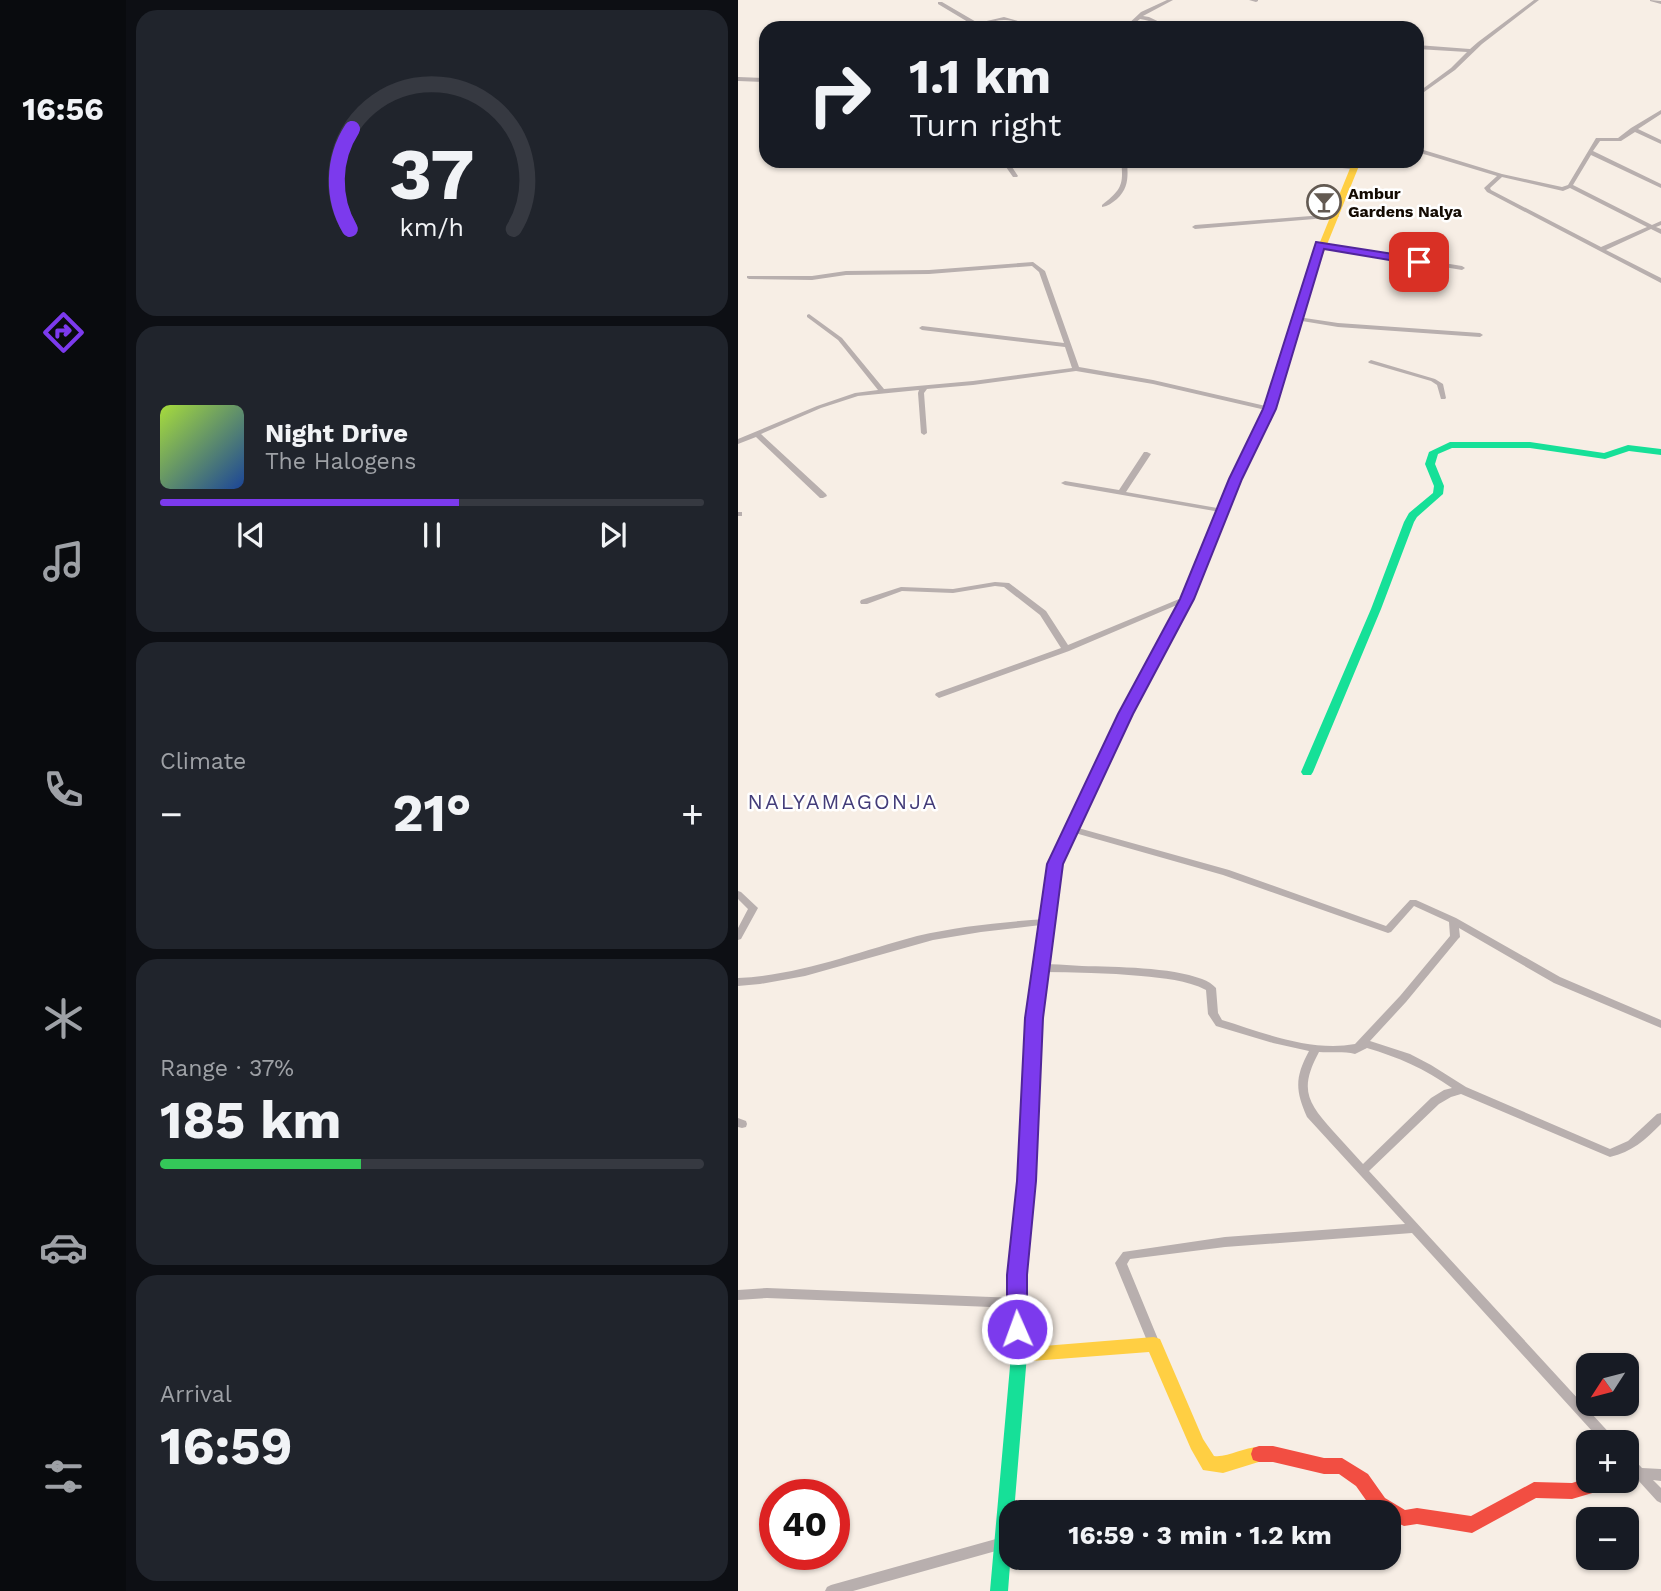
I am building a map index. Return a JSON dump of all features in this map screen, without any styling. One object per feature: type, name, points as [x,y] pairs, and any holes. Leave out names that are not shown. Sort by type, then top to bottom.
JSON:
[{"type":"street","points":[[1134,21],[1171,0]]},
{"type":"street","points":[[1424,90],[1537,0]]},
{"type":"street","points":[[1652,0],[1660,2]]},
{"type":"street","points":[[940,3],[970,21]]},
{"type":"street","points":[[1138,17],[1154,21]]},
{"type":"street","points":[[992,21],[1004,18],[1015,21]]},
{"type":"street","points":[[1424,48],[1471,51]]},
{"type":"street","points":[[738,79],[759,80]]},
{"type":"street","points":[[1570,186],[1598,139],[1615,141],[1660,111]]},
{"type":"street","points":[[1633,129],[1660,142]]},
{"type":"street","points":[[1424,152],[1554,188],[1570,186],[1660,232]]},
{"type":"street","points":[[1590,152],[1660,186]]},
{"type":"street","points":[[1010,168],[1015,176]]},
{"type":"street","points":[[1104,206],[1124,189],[1127,181],[1125,168]]},
{"type":"street","points":[[1007,1500],[1019,1355],[1016,1303],[1030,1136],[1034,1018],[1055,864],[1125,714],[1187,599],[1269,409],[1320,245],[1336,216],[1354,168]]},
{"type":"street","points":[[1500,175],[1487,188],[1489,191],[1660,281]]},
{"type":"street","points":[[1195,227],[1336,216]]},
{"type":"street","points":[[1602,249],[1660,223]]},
{"type":"street","points":[[1320,245],[1462,268]]},
{"type":"street","points":[[749,277],[812,278],[846,273],[929,272],[1033,264],[1042,271],[1076,369]]},
{"type":"street","points":[[809,316],[840,339],[883,392]]},
{"type":"street","points":[[1298,319],[1338,325],[1480,335]]},
{"type":"street","points":[[922,328],[1068,345]]},
{"type":"street","points":[[1372,362],[1433,380],[1440,384],[1443,398]]},
{"type":"street","points":[[738,442],[857,394],[1076,369],[1164,384],[1269,409]]},
{"type":"street","points":[[924,388],[921,393],[924,433]]},
{"type":"street","points":[[757,434],[823,496]]},
{"type":"street","points":[[1307,772],[1376,609],[1409,522],[1413,515],[1438,494],[1439,486],[1430,464],[1434,452],[1441,447],[1459,443],[1530,445],[1605,456],[1628,449],[1660,452]]},
{"type":"street","points":[[1122,492],[1148,454]]},
{"type":"street","points":[[1065,483],[1223,511]]},
{"type":"street","points":[[864,603],[901,589],[953,591],[995,584],[1006,585],[1044,612],[1066,649]]},
{"type":"street","points":[[939,695],[1066,649],[1187,599]]},
{"type":"street","points":[[1071,829],[1226,872],[1388,930],[1413,902],[1453,920],[1556,980],[1660,1024]]},
{"type":"street","points":[[738,894],[753,908],[738,937]]},
{"type":"street","points":[[1355,1050],[1403,999],[1455,937],[1453,920]]},
{"type":"street","points":[[738,982],[766,981],[921,939],[984,928],[1046,922]]},
{"type":"street","points":[[1041,968],[1125,971],[1198,980],[1211,988],[1213,1014],[1219,1023],[1316,1048],[1355,1050],[1367,1044],[1409,1056],[1427,1065],[1462,1090],[1610,1153],[1622,1152],[1636,1142],[1660,1117]]},
{"type":"street","points":[[1316,1048],[1302,1077],[1302,1095],[1311,1114],[1599,1430]]},
{"type":"street","points":[[1363,1170],[1435,1101],[1448,1093],[1462,1090]]},
{"type":"street","points":[[1414,1228],[1225,1242],[1127,1255],[1121,1263],[1197,1444],[1209,1464],[1223,1465],[1259,1454],[1273,1454],[1324,1466],[1342,1466],[1362,1480],[1379,1504],[1404,1518],[1418,1516],[1472,1525],[1534,1490],[1576,1490]]},
{"type":"street","points":[[738,1295],[767,1293],[1016,1303]]},
{"type":"street","points":[[1019,1355],[1154,1344]]},
{"type":"street","points":[[1639,1474],[1660,1475]]},
{"type":"street","points":[[1639,1479],[1660,1497]]},
{"type":"street","points":[[831,1591],[999,1544]]},
{"type":"street","points":[[999,1591],[1001,1570]]},
{"type":"traffic: fast","points":[[1052,885],[1055,864],[1125,714],[1187,599],[1235,479],[1270,409],[1311,274]]},
{"type":"traffic: fast","points":[[1307,772],[1376,609],[1409,522],[1413,515],[1438,494],[1439,486],[1430,464],[1434,452],[1450,445],[1530,445],[1605,456],[1628,448],[1661,452]]},
{"type":"traffic: fast","points":[[999,1591],[1019,1355],[1016,1303],[1028,1159]]},
{"type":"traffic: slow","points":[[1311,274],[1354,168]]},
{"type":"traffic: slow","points":[[1028,1159],[1034,1018],[1052,885]]},
{"type":"traffic: slow","points":[[1019,1355],[1154,1344],[1197,1444],[1209,1464],[1223,1465],[1259,1454]]},
{"type":"traffic: jam","points":[[1259,1454],[1273,1454],[1324,1466],[1342,1466],[1362,1480],[1379,1504],[1404,1518],[1417,1516],[1472,1525],[1534,1490],[1576,1490]]},
{"type":"place","name":"Ambur Gardens Nalya","points":[[1324,202]]},
{"type":"district","name":"NALYAMAGONJA","points":[[843,801]]},
{"type":"route","points":[[1017,1329],[1017,1275],[1030,1136],[1034,1018],[1055,864],[1125,714],[1187,599],[1236,479],[1269,409],[1320,245],[1419,262]]}]
